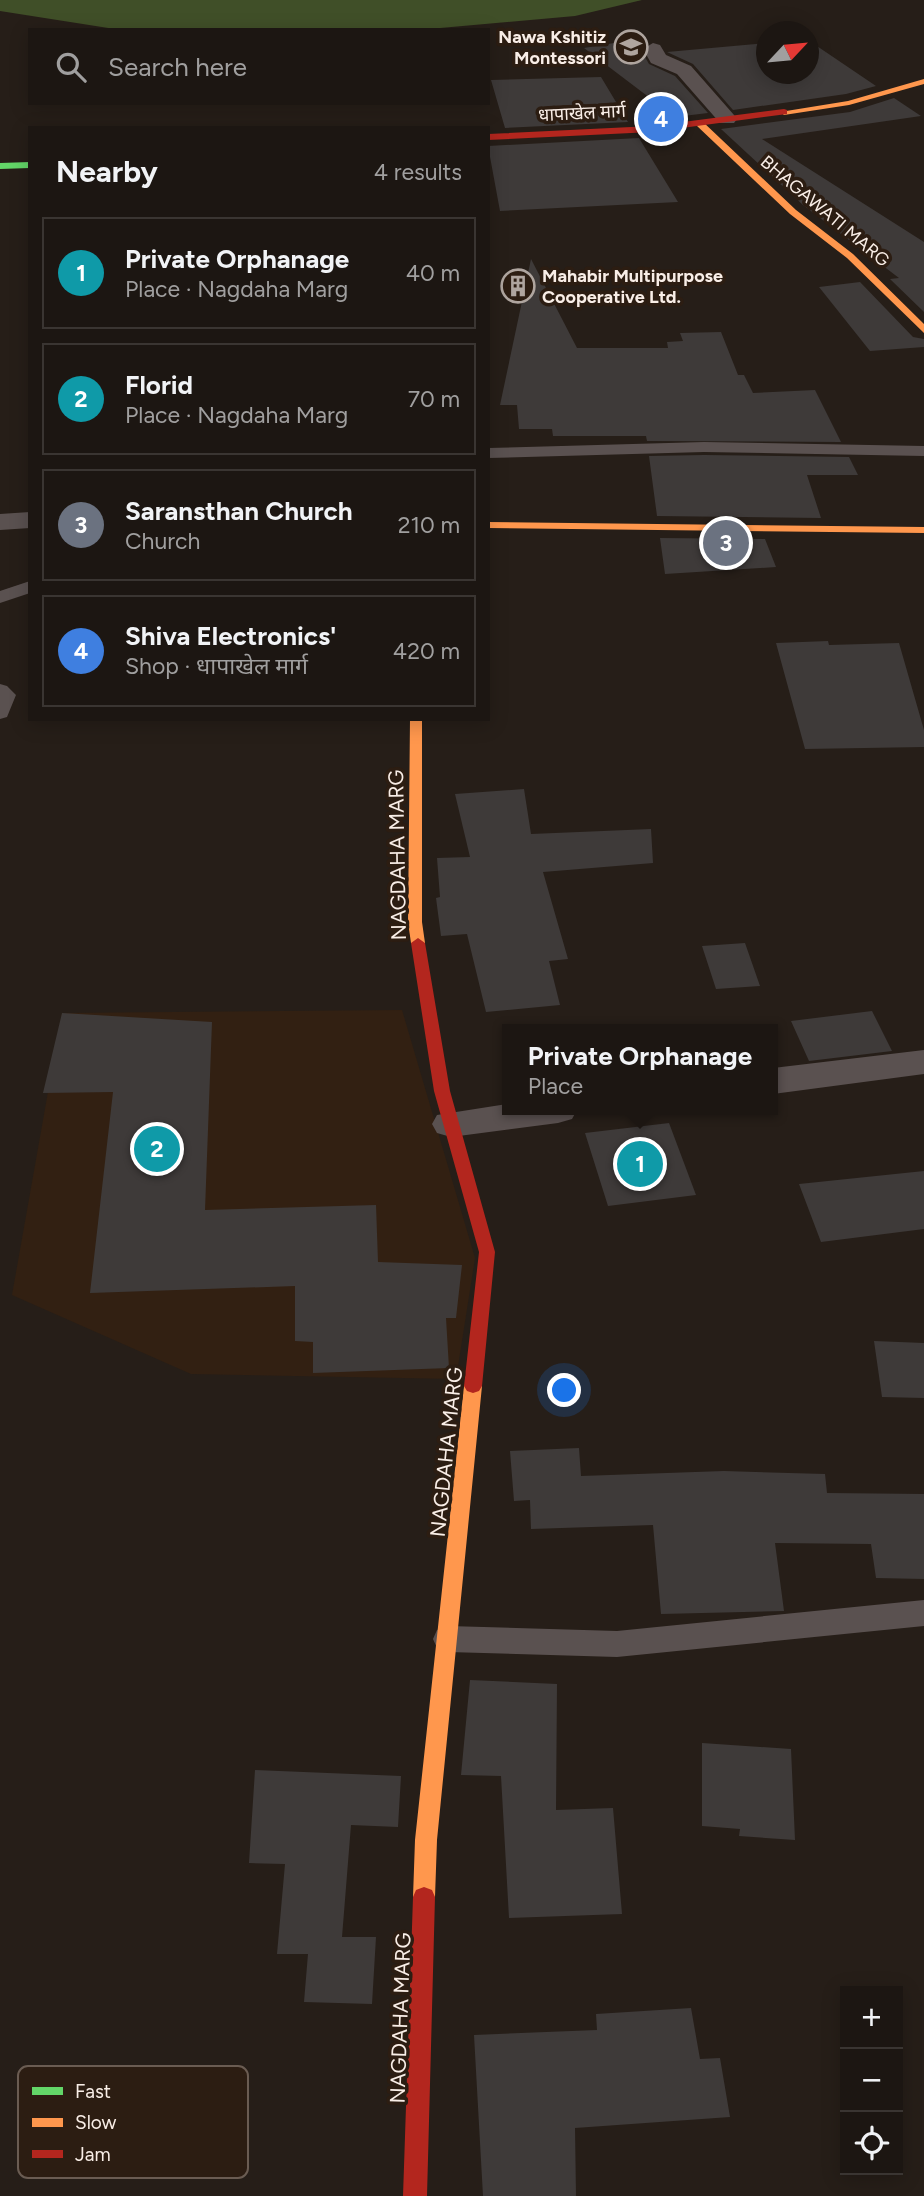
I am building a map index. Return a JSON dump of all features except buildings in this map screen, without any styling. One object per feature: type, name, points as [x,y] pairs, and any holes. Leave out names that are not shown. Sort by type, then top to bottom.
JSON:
[{"type":"street","points":[[653,49],[658,59],[684,70],[727,119]]},
{"type":"street","name":"धापाखेल मार्ग","points":[[490,137],[652,129],[699,123],[849,103],[924,81]]},
{"type":"street","name":"BHAGAWATI MARG","points":[[699,123],[793,212],[850,256],[924,330]]},
{"type":"street","points":[[0,166],[28,165]]},
{"type":"street","points":[[0,522],[28,520]]},
{"type":"street","points":[[490,525],[924,530]]},
{"type":"street","name":"NAGDAHA MARG","points":[[415,2196],[426,1840],[487,1252],[442,1091],[415,922],[416,721]]},
{"type":"street","points":[[778,1081],[924,1062]]},
{"type":"street","points":[[451,1124],[520,1115]]},
{"type":"lane","points":[[490,453],[704,447],[924,451]]},
{"type":"lane","points":[[0,597],[28,588]]},
{"type":"lane","points":[[0,690],[6,695],[0,713]]},
{"type":"lane","points":[[448,1639],[617,1644],[924,1613]]},
{"type":"shaded area","points":[[402,1010],[475,1258],[456,1379],[191,1374],[12,1295],[62,1013]]},
{"type":"green space","points":[[0,0],[642,0],[575,16],[440,28],[108,28],[0,11]]},
{"type":"traffic: fast","points":[[0,166],[28,165]]},
{"type":"traffic: slow","points":[[784,112],[849,103],[924,81]]},
{"type":"traffic: slow","points":[[699,123],[793,212],[850,256],[924,330]]},
{"type":"traffic: slow","points":[[490,525],[924,530]]},
{"type":"traffic: slow","points":[[416,721],[415,922],[418,943]]},
{"type":"traffic: slow","points":[[424,1897],[426,1840],[473,1386]]},
{"type":"traffic: jam","points":[[490,137],[652,129],[784,112]]},
{"type":"traffic: jam","points":[[418,943],[442,1091],[487,1252],[473,1386]]},
{"type":"traffic: jam","points":[[415,2196],[424,1897]]},
{"type":"place","name":"Nawa Kshitiz Montessori","points":[[631,47]]},
{"type":"place","name":"Shiva Electronics'","points":[[661,119]]},
{"type":"place","name":"Mahabir Multipurpose Cooperative Ltd.","points":[[518,286]]},
{"type":"place","name":"Saransthan Church","points":[[726,543]]},
{"type":"place","name":"Florid","points":[[157,1149]]},
{"type":"place","name":"Private Orphanage","points":[[640,1164]]}]
